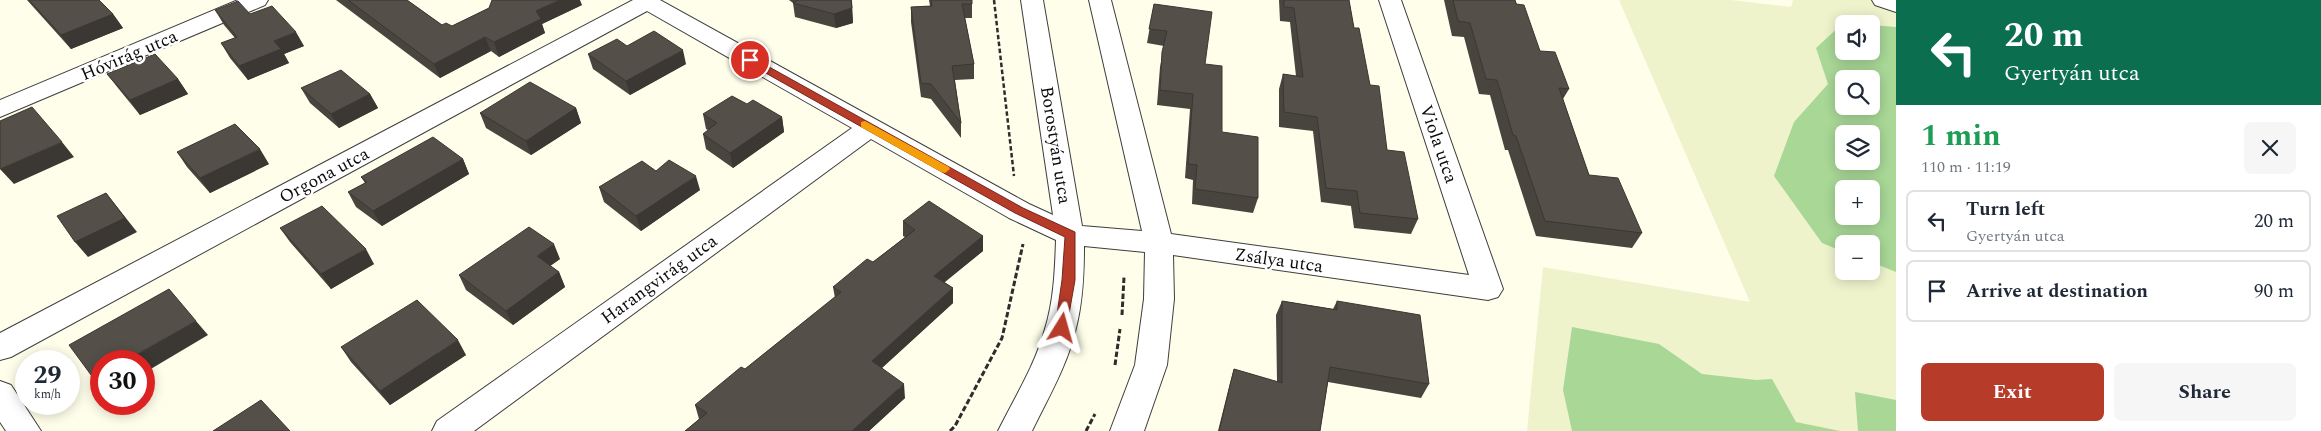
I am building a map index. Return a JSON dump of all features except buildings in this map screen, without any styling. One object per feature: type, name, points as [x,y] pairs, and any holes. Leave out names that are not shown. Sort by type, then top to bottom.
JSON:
[{"type":"street","name":"Hóvirág utca","points":[[0,109],[257,0]]},
{"type":"street","name":"Borostyán utca","points":[[1015,431],[1043,377],[1062,328],[1068,280],[1070,235],[1032,0]]},
{"type":"street","points":[[1100,0],[1159,243],[1159,299],[1150,365],[1127,431]]},
{"type":"street","name":"Viola utca","points":[[1390,0],[1488,289]]},
{"type":"street","points":[[1883,0],[1896,5]]},
{"type":"street","points":[[646,1],[1019,210],[1070,235]]},
{"type":"street","name":"Orgona utca","points":[[0,348],[646,1]]},
{"type":"street","name":"Harangvirág utca","points":[[449,431],[870,127]]},
{"type":"street","name":"Zsálya utca","points":[[1070,235],[1159,243],[1488,289]]},
{"type":"street","points":[[0,394],[24,431]]},
{"type":"green space","points":[[1619,0],[1731,0],[1791,7],[1793,0],[1896,0],[1896,431],[1527,431],[1543,267],[1750,302]]},
{"type":"green space","points":[[1880,26],[1896,27],[1896,272],[1880,266],[1880,235],[1835,235],[1835,248],[1822,243],[1774,176],[1794,122],[1828,84],[1816,48],[1835,30],[1835,60],[1880,60]]},
{"type":"green space","points":[[1572,327],[1659,344],[1702,374],[1756,380],[1772,379],[1796,422],[1840,431],[1572,431],[1563,390]]},
{"type":"green space","points":[[1855,392],[1896,400],[1896,431],[1858,431]]},
{"type":"slow traffic","points":[[865,125],[945,169]]},
{"type":"route","points":[[750,60],[1019,210],[1070,235],[1068,280],[1062,328]]}]
